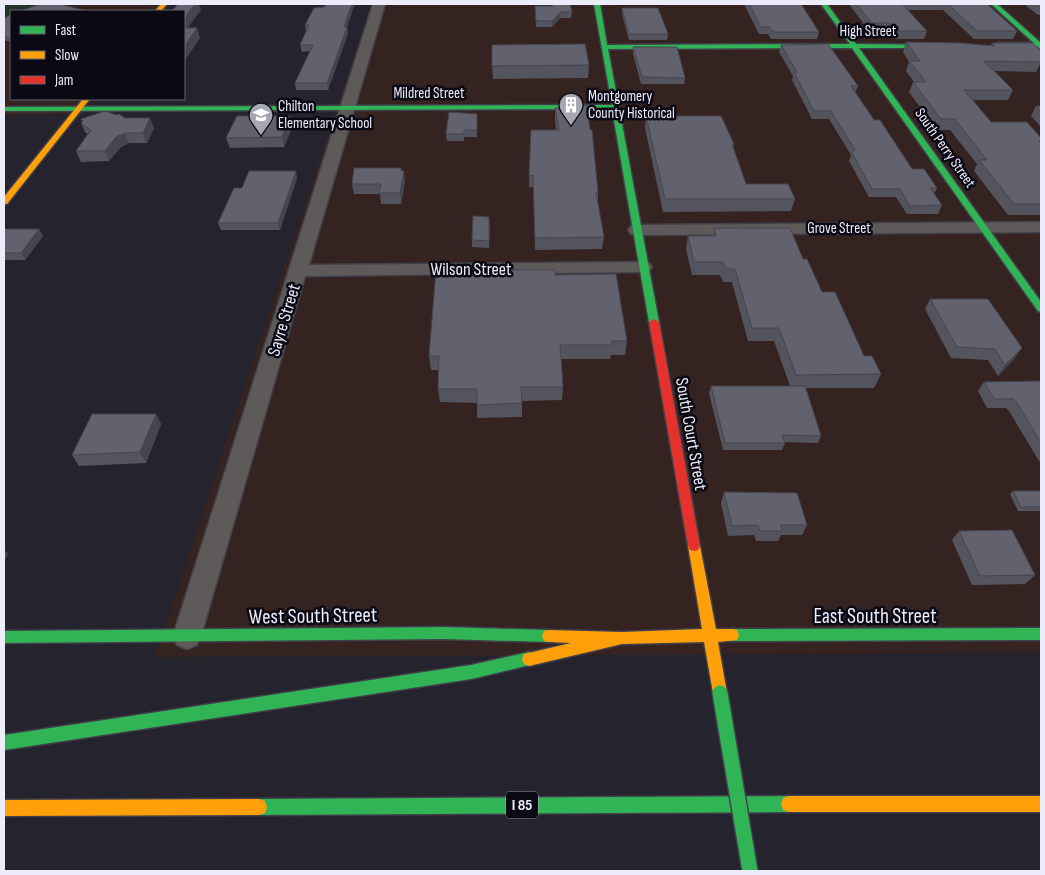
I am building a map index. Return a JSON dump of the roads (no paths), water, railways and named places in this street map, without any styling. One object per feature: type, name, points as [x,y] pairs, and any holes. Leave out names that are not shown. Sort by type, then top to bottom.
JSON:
[{"type":"main road","name":"South Court Street","points":[[597,4],[750,871]]},
{"type":"main road","name":"South Perry Street","points":[[824,4],[1041,309]]},
{"type":"main road","points":[[994,4],[1041,45]]},
{"type":"main road","points":[[984,46],[1041,45]]},
{"type":"main road","name":"High Street","points":[[604,47],[956,46]]},
{"type":"main road","points":[[4,202],[86,100]]},
{"type":"main road","name":"Mildred Street","points":[[4,109],[615,107]]},
{"type":"main road","name":"West South Street","points":[[4,637],[444,633],[622,638]]},
{"type":"main road","name":"East South Street","points":[[622,638],[709,635],[1041,634]]},
{"type":"main road","points":[[4,743],[471,672],[622,638]]},
{"type":"main road","name":"I 85","points":[[4,808],[1041,804]]},
{"type":"street","name":"Sayre Street","points":[[187,636],[380,4]]},
{"type":"street","name":"Grove Street","points":[[637,230],[1041,227]]},
{"type":"street","name":"Wilson Street","points":[[299,271],[643,267]]},
{"type":"place","name":"Montgomery County Historical","points":[[571,126]]},
{"type":"place","name":"Chilton Elementary School","points":[[261,136]]}]
